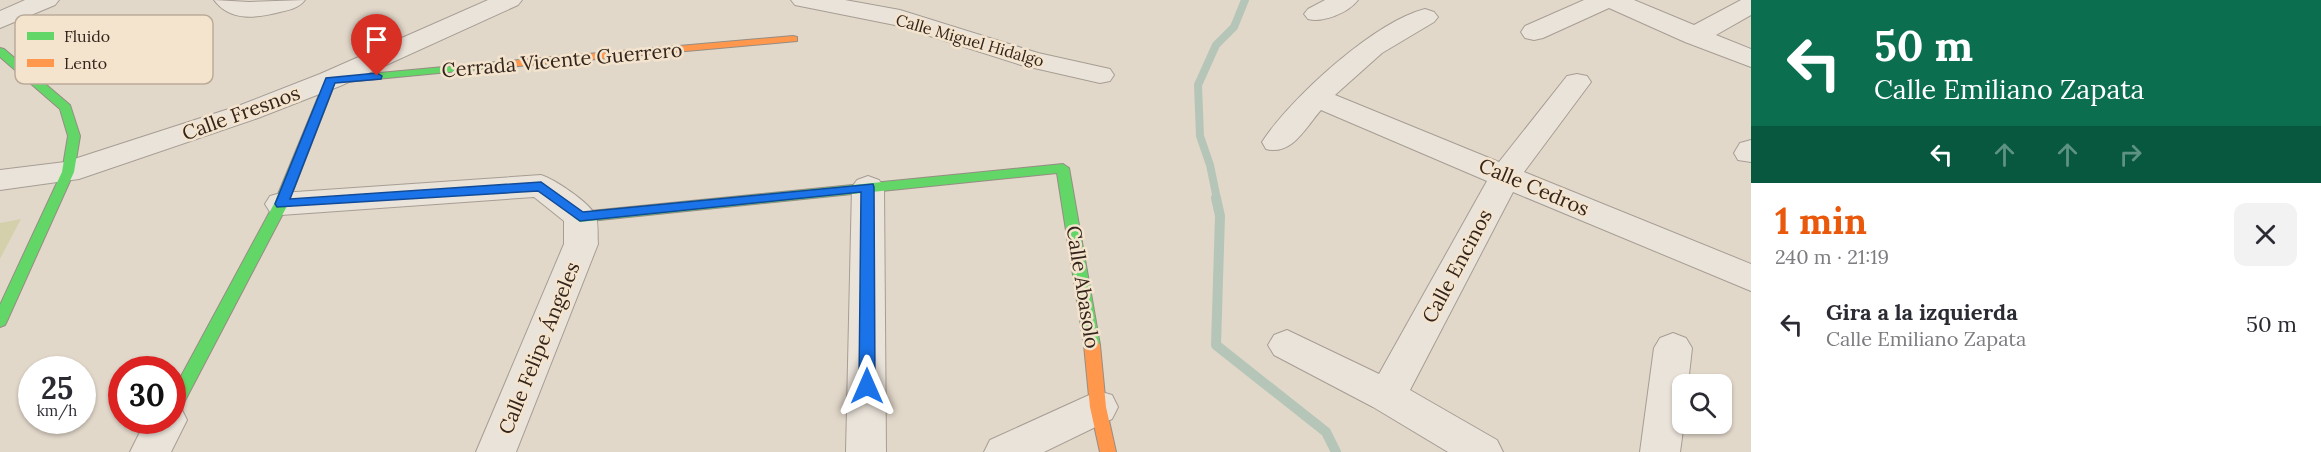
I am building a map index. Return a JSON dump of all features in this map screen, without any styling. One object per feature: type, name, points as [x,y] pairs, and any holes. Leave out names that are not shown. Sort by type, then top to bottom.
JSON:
[{"type":"street","points":[[0,20],[46,0]]},
{"type":"street","points":[[227,0],[233,7],[250,11],[292,0]]},
{"type":"street","name":"Calle Fresnos","points":[[0,180],[68,172],[248,112],[330,80],[509,0]]},
{"type":"street","name":"Calle Miguel Hidalgo","points":[[804,0],[900,18],[1025,70],[1100,75]]},
{"type":"street","points":[[1317,14],[1345,0]]},
{"type":"street","points":[[1534,32],[1613,0],[1751,59]]},
{"type":"street","points":[[1694,36],[1751,5]]},
{"type":"street","points":[[1277,142],[1316,98],[1364,54],[1388,37],[1425,17]]},
{"type":"street","name":"Cerrada Vicente Guerrero","points":[[330,80],[793,39]]},
{"type":"street","points":[[0,51],[15,64]]},
{"type":"street","points":[[186,383],[281,204],[330,80]]},
{"type":"street","name":"Calle Encinos","points":[[1387,396],[1506,175],[1577,82]]},
{"type":"street","points":[[0,321],[68,172],[74,136],[66,108],[38,84]]},
{"type":"street","name":"Calle Cedros","points":[[1316,98],[1506,175],[1705,261],[1751,278]]},
{"type":"street","name":"Calle Abasolo","points":[[868,187],[1063,168],[1096,368],[1098,407],[1108,452]]},
{"type":"street","points":[[281,204],[541,186],[581,230],[868,187],[866,452]]},
{"type":"street","name":"Calle Felipe Ángeles","points":[[496,452],[581,230]]},
{"type":"street","points":[[1287,345],[1387,396],[1483,452]]},
{"type":"street","points":[[1659,452],[1673,348]]},
{"type":"street","points":[[1004,452],[1098,407]]},
{"type":"street","points":[[150,452],[160,434]]},
{"type":"shaded area","points":[[21,219],[0,259],[0,223]]},
{"type":"waterway","points":[[1217,199],[1210,165],[1200,136],[1198,85],[1216,45],[1234,27],[1245,0]]},
{"type":"waterway","points":[[1216,198],[1220,216],[1216,345],[1326,432],[1336,452]]},
{"type":"traffic: fast","points":[[0,51],[15,64]]},
{"type":"traffic: fast","points":[[186,383],[281,204],[330,80],[497,65]]},
{"type":"traffic: fast","points":[[0,321],[68,172],[74,136],[66,108],[38,84]]},
{"type":"traffic: fast","points":[[580,217],[1063,168],[1092,345]]},
{"type":"traffic: slow","points":[[497,65],[793,39]]},
{"type":"traffic: slow","points":[[1092,345],[1098,407],[1108,452]]},
{"type":"route","points":[[377,76],[330,80],[281,204],[541,186],[580,217],[868,187],[867,386]]}]
